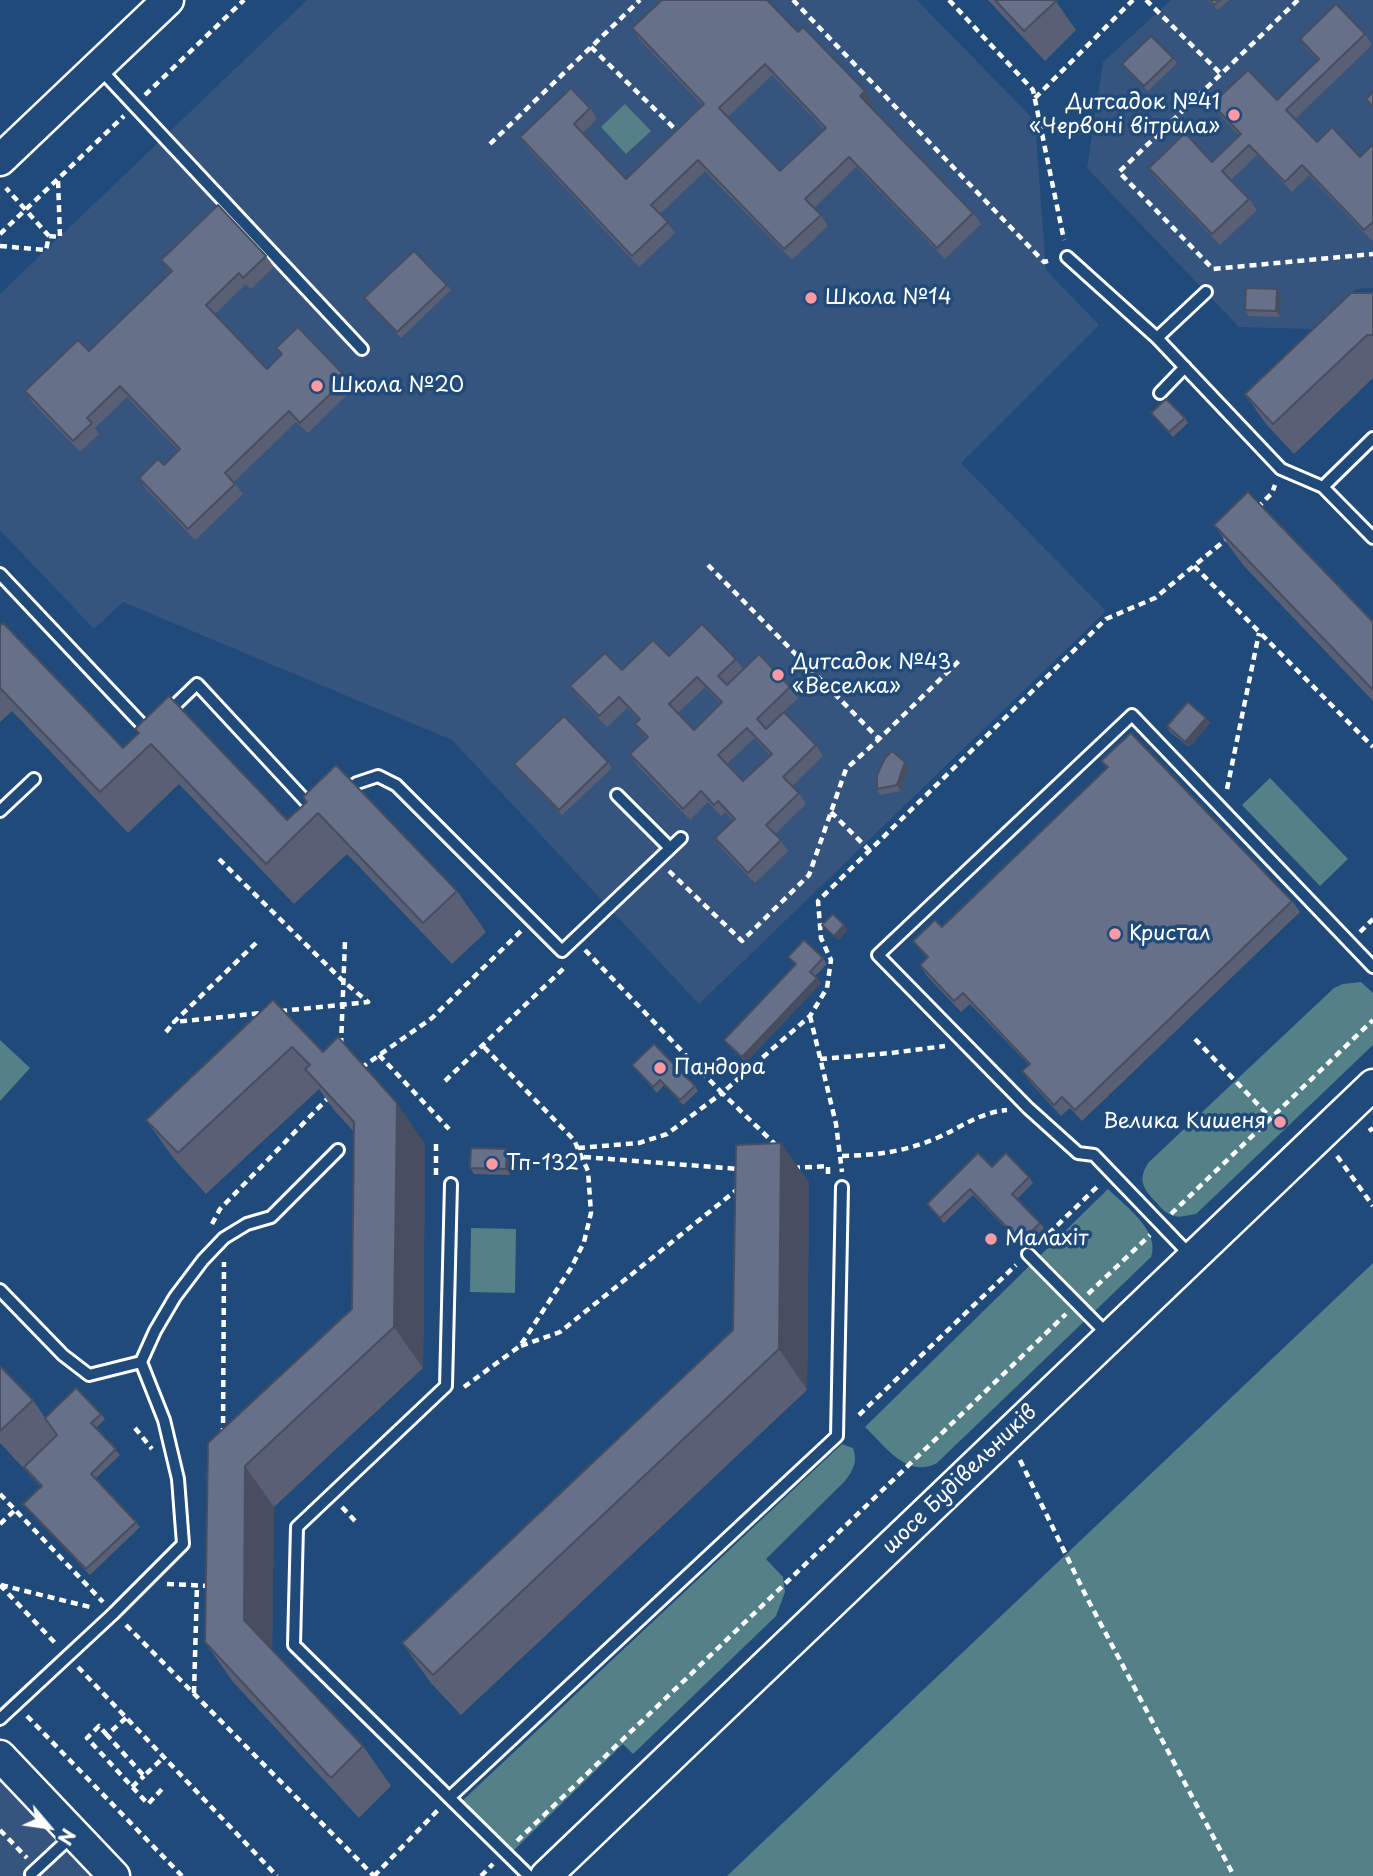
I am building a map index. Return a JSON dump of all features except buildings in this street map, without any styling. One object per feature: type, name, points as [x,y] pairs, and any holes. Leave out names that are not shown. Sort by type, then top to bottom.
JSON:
[{"type":"main road","points":[[3,174],[98,67],[168,0]]},
{"type":"main road","name":"шосе Будівельників","points":[[546,1876],[1373,1084]]},
{"type":"main road","points":[[0,1756],[114,1876]]},
{"type":"lane","points":[[98,67],[362,349]]},
{"type":"lane","points":[[1067,257],[1157,338],[1281,468],[1323,487],[1373,538]]},
{"type":"lane","points":[[1157,338],[1206,292]]},
{"type":"lane","points":[[1160,393],[1185,367]]},
{"type":"lane","points":[[1323,487],[1373,439]]},
{"type":"lane","points":[[0,574],[148,731],[197,684],[317,813],[327,806]]},
{"type":"lane","points":[[1192,1258],[1112,1172],[1094,1155],[1078,1153],[1028,1108],[878,955],[1132,715],[1373,967]]},
{"type":"lane","points":[[337,798],[357,783],[378,776],[396,785],[562,951],[681,838]]},
{"type":"lane","points":[[0,811],[34,779]]},
{"type":"lane","points":[[617,796],[669,847]]},
{"type":"lane","points":[[0,1719],[68,1657],[183,1544],[178,1479],[164,1420],[141,1362],[175,1297],[203,1260],[224,1238],[247,1224],[271,1217],[338,1150]]},
{"type":"lane","points":[[451,1184],[446,1386],[298,1527],[294,1645],[529,1876]]},
{"type":"lane","points":[[450,1797],[837,1436],[842,1186]]},
{"type":"lane","points":[[1028,1254],[1110,1337]]},
{"type":"lane","points":[[0,1290],[63,1355],[89,1375],[141,1362]]},
{"type":"lane","points":[[34,1871],[74,1834]]},
{"type":"path","points":[[489,145],[640,0]]},
{"type":"path","points":[[793,0],[1045,262],[1067,257],[1033,90],[949,0]]},
{"type":"path","points":[[1035,98],[1133,0]]},
{"type":"path","points":[[1146,0],[1221,74]]},
{"type":"path","points":[[1298,0],[1119,172],[1213,269],[1373,254]]},
{"type":"path","points":[[591,47],[674,128]]},
{"type":"path","points":[[3,174],[49,236],[60,237],[58,179]]},
{"type":"path","points":[[0,246],[46,250],[49,236]]},
{"type":"path","points":[[1256,510],[1272,493],[1281,468]]},
{"type":"path","points":[[578,1148],[639,1143],[667,1133],[722,1093],[810,1016],[827,988],[831,960],[821,938],[818,901],[1106,619],[1155,598],[1239,527]]},
{"type":"path","points":[[708,565],[879,739]]},
{"type":"path","points":[[1194,566],[1373,747]]},
{"type":"path","points":[[1223,810],[1260,632]]},
{"type":"path","points":[[656,859],[742,941],[809,874],[846,769],[961,659]]},
{"type":"path","points":[[807,695],[821,680]]},
{"type":"path","points":[[831,812],[870,851]]},
{"type":"path","points":[[219,859],[343,981],[368,1002],[278,1012]]},
{"type":"path","points":[[357,1070],[432,1018],[532,920]]},
{"type":"path","points":[[341,1052],[345,942]]},
{"type":"path","points":[[166,1032],[256,943]]},
{"type":"path","points":[[575,957],[584,949],[779,1149]]},
{"type":"path","points":[[445,1081],[565,966]]},
{"type":"path","points":[[174,1022],[265,1013]]},
{"type":"path","points":[[810,1016],[831,1096],[842,1156],[842,1186]]},
{"type":"path","points":[[481,1876],[1373,1020]]},
{"type":"path","points":[[1195,1039],[1270,1118]]},
{"type":"path","points":[[820,1059],[891,1054],[963,1044]]},
{"type":"path","points":[[482,1046],[557,1121],[578,1148],[588,1171],[591,1192],[591,1213],[584,1242],[554,1297],[520,1346]]},
{"type":"path","points":[[379,1055],[449,1129]]},
{"type":"path","points":[[842,1156],[890,1153],[939,1137],[970,1120],[996,1112],[1028,1108]]},
{"type":"path","points":[[1321,1134],[1373,1206]]},
{"type":"path","points":[[436,1144],[436,1186]]},
{"type":"path","points":[[583,1157],[743,1170],[743,1177]]},
{"type":"path","points":[[789,1158],[799,1167]]},
{"type":"path","points":[[785,1168],[828,1166],[828,1180]]},
{"type":"path","points":[[859,1415],[1112,1172]]},
{"type":"path","points":[[464,1387],[520,1346],[561,1332],[742,1185],[742,1199]]},
{"type":"path","points":[[223,1447],[224,1238]]},
{"type":"path","points":[[135,1428],[157,1457]]},
{"type":"path","points":[[1007,1434],[1086,1597],[1234,1876]]},
{"type":"path","points":[[0,1494],[374,1876],[450,1797]]},
{"type":"path","points":[[0,1524],[15,1510]]},
{"type":"path","points":[[162,1584],[222,1587]]},
{"type":"path","points":[[0,1585],[97,1609]]},
{"type":"path","points":[[0,1585],[68,1657]]},
{"type":"path","points":[[194,1694],[197,1585]]},
{"type":"path","points":[[88,1618],[114,1594]]},
{"type":"path","points":[[49,1654],[68,1637]]},
{"type":"path","points":[[86,1657],[76,1666],[277,1876]]},
{"type":"path","points":[[15,1704],[182,1876]]},
{"type":"path","points":[[107,1735],[126,1718]]},
{"type":"path","points":[[144,1776],[99,1726],[87,1738],[148,1804],[162,1789]]},
{"type":"path","points":[[132,1787],[164,1757]]},
{"type":"path","points":[[0,1830],[34,1871]]},
{"type":"shaded area","points":[[307,0],[917,0],[1035,121],[1046,270],[1099,325],[961,463],[1106,611],[699,1004],[452,740],[123,602],[94,629],[0,530],[0,294]]},
{"type":"shaded area","name":"Дитсадок №41 «Червоні вітрила»","points":[[1171,0],[1373,0],[1373,288],[1356,289],[1312,329],[1239,327],[1087,168],[1103,62]]},
{"type":"shaded area","points":[[0,1782],[91,1876],[0,1876]]},
{"type":"green space","points":[[625,104],[651,131],[626,154],[601,127]]},
{"type":"green space","points":[[1270,778],[1348,859],[1320,886],[1242,805]]},
{"type":"green space","points":[[1361,982],[1373,993],[1373,1045],[1196,1214],[1176,1217],[1164,1210],[1143,1184],[1143,1174],[1149,1162],[1334,988]]},
{"type":"green space","points":[[0,1040],[30,1068],[0,1101]]},
{"type":"green space","points":[[1108,1189],[1146,1228],[1153,1247],[1151,1257],[937,1463],[916,1467],[897,1458],[865,1427]]},
{"type":"green space","points":[[471,1228],[516,1229],[515,1293],[470,1292]]},
{"type":"green space","points":[[1373,1263],[1373,1876],[727,1876]]},
{"type":"green space","points":[[842,1444],[853,1448],[855,1458],[848,1477],[766,1559],[783,1577],[785,1592],[776,1616],[633,1754],[623,1744],[512,1852],[462,1801]]},
{"type":"place","name":"Дитсадок №41 «Червоні вітрила»","points":[[1234,115]]},
{"type":"place","name":"Школа №14","points":[[811,298]]},
{"type":"place","name":"Школа №20","points":[[317,386]]},
{"type":"place","name":"Дитсадок №43 «Веселка»","points":[[778,675]]},
{"type":"place","name":"Кристал","points":[[1115,934]]},
{"type":"place","name":"Пандора","points":[[660,1068]]},
{"type":"place","name":"Велика Кишеня","points":[[1280,1122]]},
{"type":"place","name":"Тп-132","points":[[492,1164]]},
{"type":"place","name":"Малахіт","points":[[991,1239]]}]
